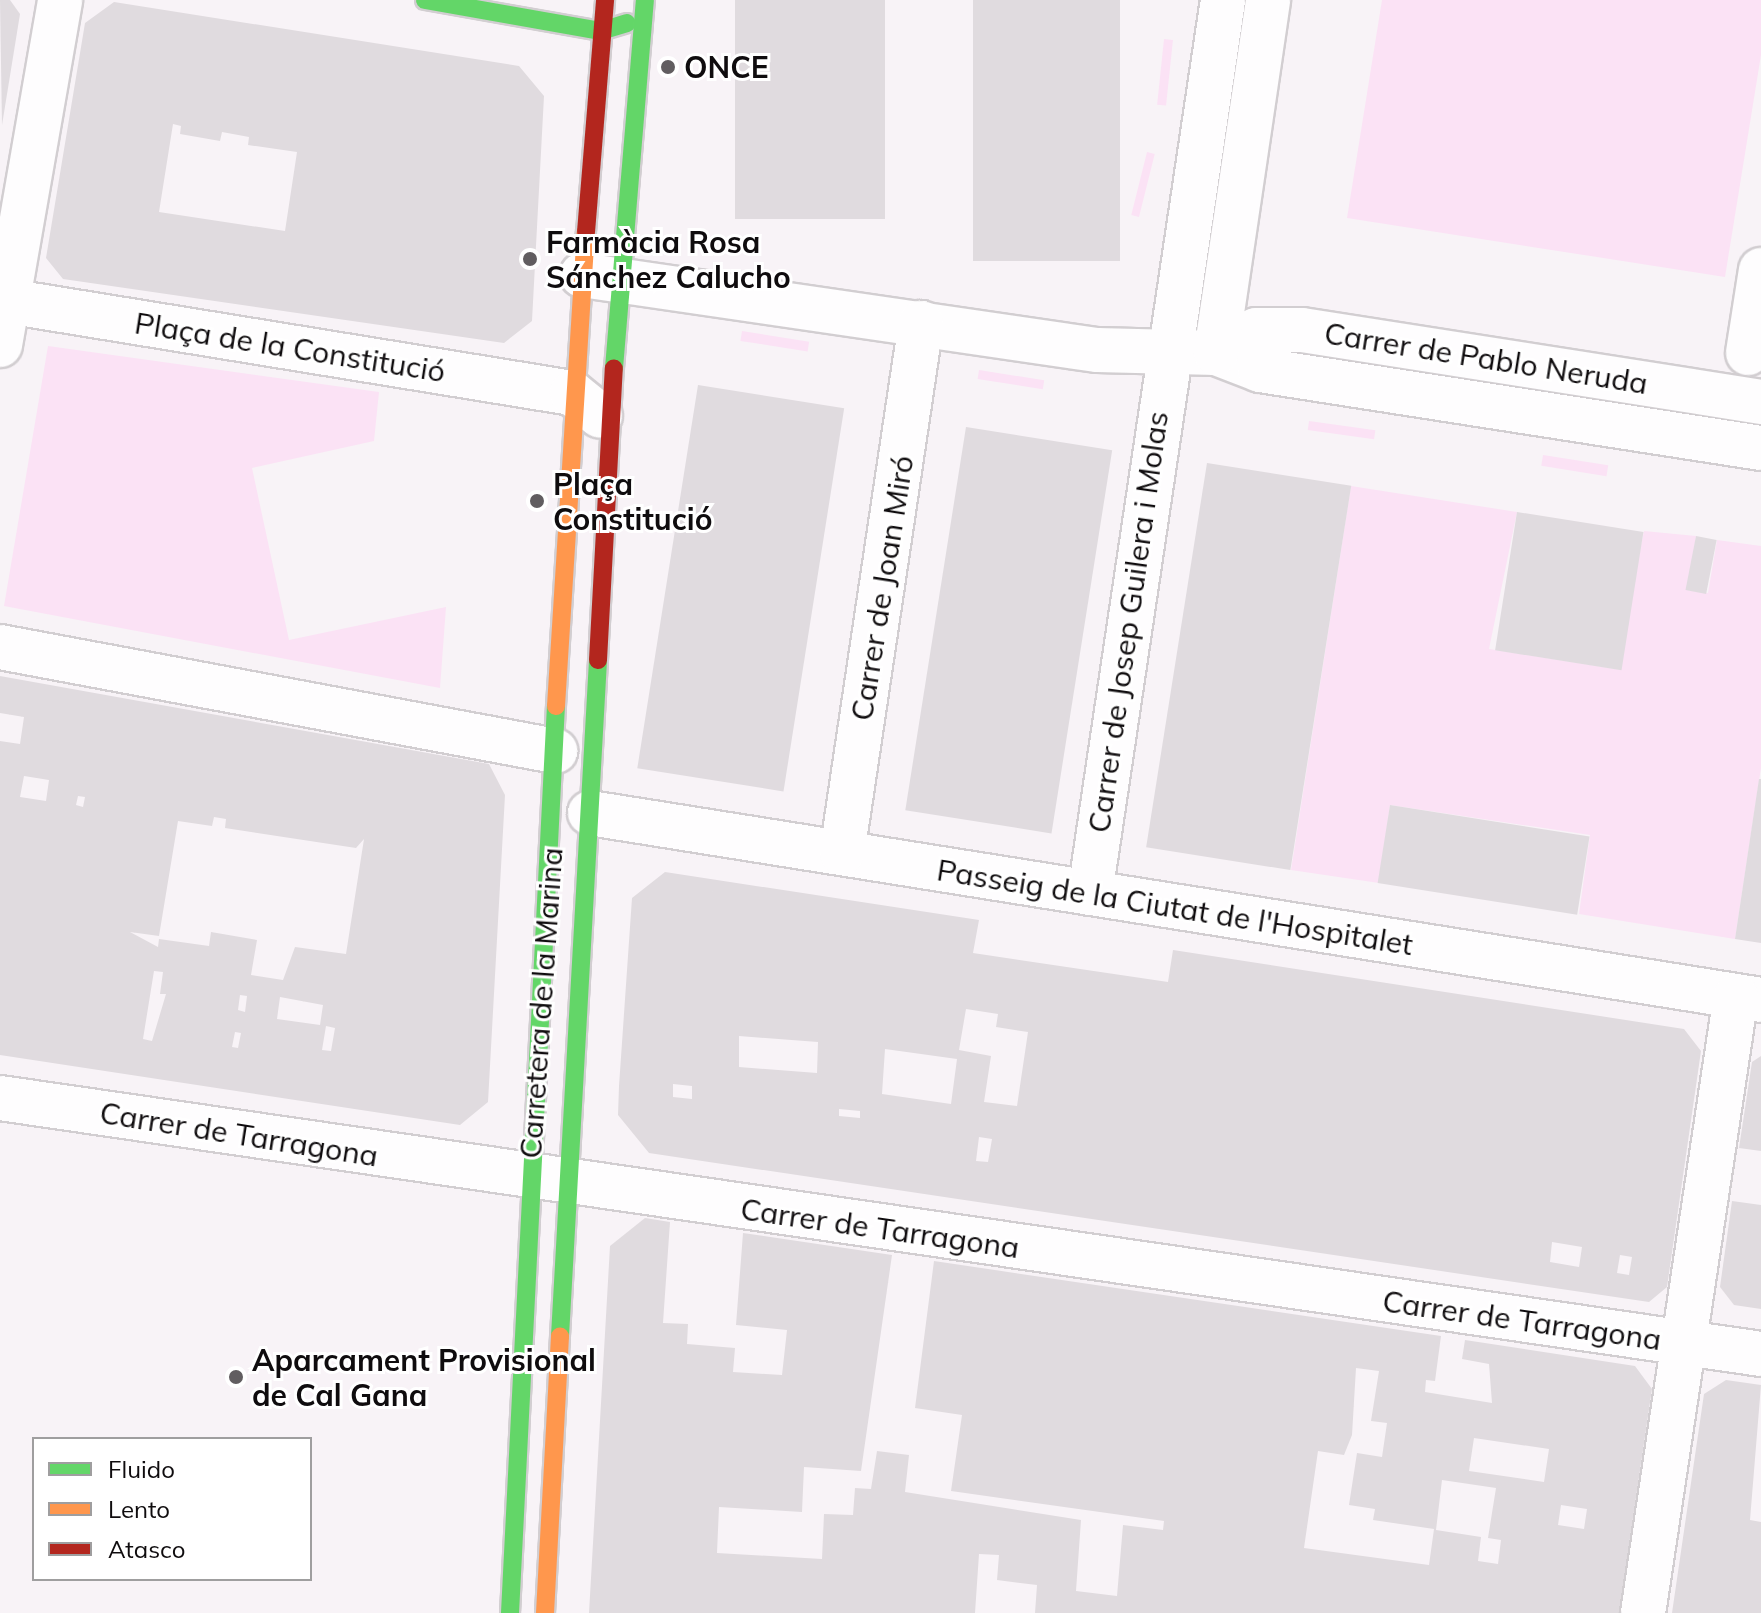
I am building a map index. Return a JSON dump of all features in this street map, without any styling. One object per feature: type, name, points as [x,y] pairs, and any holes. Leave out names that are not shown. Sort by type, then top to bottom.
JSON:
[{"type":"street","points":[[0,345],[7,301],[10,222],[60,0]]},
{"type":"street","points":[[425,0],[601,31],[619,41],[636,73]]},
{"type":"street","name":"Carretera de la Marina","points":[[510,1613],[590,813],[611,445],[600,277],[601,31],[605,0]]},
{"type":"street","name":"Carrer de Josep Guilera i Molas","points":[[1090,893],[1167,352],[1223,0]]},
{"type":"street","points":[[1216,353],[1268,0]]},
{"type":"street","name":"Carretera de la Marina","points":[[601,31],[644,5]]},
{"type":"street","name":"Carretera de la Marina","points":[[545,1613],[555,751],[572,393],[600,277],[636,73],[644,5]]},
{"type":"street","points":[[1748,353],[1761,270]]},
{"type":"street","name":"Carrer de Pablo Neruda","points":[[600,277],[1097,350],[1216,353],[1260,370],[1761,448]]},
{"type":"street","name":"Plaça de la Constitució","points":[[7,301],[572,393]]},
{"type":"street","name":"Carrer de Joan Miró","points":[[842,853],[921,323]]},
{"type":"street","name":"Carrer de Pablo Neruda","points":[[1216,353],[1256,330],[1302,330],[1761,402]]},
{"type":"street","name":"Carretera de la Marina","points":[[572,393],[600,413],[611,445]]},
{"type":"street","points":[[0,647],[555,751]]},
{"type":"street","name":"Passeig de la Ciutat de l'Hospitalet","points":[[590,813],[1748,998]]},
{"type":"street","points":[[1643,1613],[1682,1343],[1748,998]]},
{"type":"street","name":"Carrer de Tarragona","points":[[0,1098],[551,1181],[1761,1354]]},
{"type":"shaded area","points":[[1382,0],[1761,0],[1761,55],[1725,277],[1347,218]]},
{"type":"shaded area","points":[[1164,39],[1173,40],[1166,106],[1157,105]]},
{"type":"shaded area","points":[[1147,152],[1155,154],[1139,217],[1131,215]]},
{"type":"shaded area","points":[[742,331],[809,342],[808,352],[740,341]]},
{"type":"shaded area","points":[[48,346],[379,392],[374,441],[252,468],[289,640],[446,607],[440,688],[4,606]]},
{"type":"shaded area","points":[[979,370],[1044,380],[1043,389],[978,379]]},
{"type":"shaded area","points":[[1309,421],[1375,430],[1374,439],[1308,430]]},
{"type":"shaded area","points":[[1543,455],[1608,465],[1606,476],[1541,466]]},
{"type":"shaded area","points":[[1351,486],[1517,512],[1489,649],[1616,669],[1644,531],[1696,536],[1688,590],[1708,593],[1717,540],[1761,546],[1761,768],[1735,939],[1579,914],[1590,835],[1390,805],[1379,883],[1291,870]]},
{"type":"building","points":[[0,0],[10,0],[20,14],[2,125]]},
{"type":"building","points":[[735,0],[885,0],[885,219],[735,219]]},
{"type":"building","points":[[973,0],[1120,0],[1120,261],[973,261]]},
{"type":"building","points":[[114,2],[519,66],[544,96],[532,321],[504,343],[63,279],[46,258],[85,23]],"holes":[[[173,124],[181,126],[180,134],[220,141],[222,132],[249,137],[248,145],[297,152],[285,231],[159,212]]]},
{"type":"building","points":[[698,385],[844,408],[783,791],[637,768]]},
{"type":"building","points":[[966,427],[1112,450],[1051,833],[905,810]]},
{"type":"building","points":[[1207,463],[1351,486],[1290,870],[1146,847]]},
{"type":"building","points":[[1517,512],[1643,532],[1622,670],[1495,650]]},
{"type":"building","points":[[1696,536],[1717,540],[1706,594],[1686,590]]},
{"type":"building","points":[[0,676],[489,764],[505,795],[488,1102],[460,1125],[0,1055],[0,741],[20,744],[24,717],[0,713]],"holes":[[[24,776],[49,780],[46,801],[20,797]],[[78,796],[85,797],[83,807],[76,805]],[[214,817],[226,819],[225,828],[356,848],[364,839],[346,954],[295,947],[283,980],[251,975],[257,940],[211,932],[209,946],[159,939],[158,947],[130,932],[159,936],[178,821],[212,826]],[[154,971],[163,972],[160,994],[166,994],[152,1041],[143,1039]],[[240,995],[247,996],[245,1012],[238,1010]],[[280,997],[323,1005],[320,1025],[277,1019]],[[326,1026],[335,1028],[331,1051],[322,1050]],[[235,1032],[241,1033],[238,1048],[232,1047]]]},
{"type":"building","points":[[1761,779],[1761,943],[1735,939]]},
{"type":"building","points":[[1390,805],[1590,837],[1577,915],[1378,883]]},
{"type":"building","points":[[665,872],[979,920],[973,953],[1168,982],[1173,950],[1684,1029],[1701,1051],[1667,1287],[1649,1302],[649,1153],[618,1115],[632,898]],"holes":[[[966,1009],[998,1014],[996,1027],[1028,1032],[1017,1106],[984,1102],[991,1056],[959,1050]],[[739,1036],[818,1042],[817,1073],[739,1067]],[[885,1049],[957,1059],[951,1104],[882,1094]],[[673,1084],[692,1086],[692,1099],[673,1097]],[[839,1109],[860,1111],[860,1118],[839,1116]],[[979,1137],[992,1139],[988,1162],[976,1161]],[[1552,1242],[1582,1247],[1579,1267],[1550,1262]],[[1620,1255],[1632,1257],[1629,1275],[1617,1273]]]},
{"type":"building","points":[[1761,1056],[1761,1151],[1739,1148],[1752,1062]]},
{"type":"building","points":[[1732,1201],[1761,1205],[1761,1309],[1734,1305],[1720,1287]]},
{"type":"building","points":[[645,1218],[670,1222],[663,1323],[688,1324],[687,1344],[735,1348],[733,1372],[782,1375],[787,1330],[736,1325],[743,1233],[892,1255],[861,1471],[804,1467],[802,1512],[719,1507],[717,1553],[822,1559],[824,1514],[853,1515],[855,1488],[871,1489],[877,1451],[909,1455],[905,1492],[1081,1520],[1076,1591],[1117,1596],[1123,1525],[1163,1530],[1164,1521],[951,1491],[962,1415],[915,1408],[934,1261],[1441,1336],[1435,1381],[1426,1380],[1425,1392],[1492,1403],[1489,1364],[1462,1359],[1465,1340],[1635,1366],[1652,1389],[1619,1613],[1035,1613],[1037,1585],[997,1580],[999,1555],[979,1554],[975,1613],[589,1613],[610,1246]],"holes":[[[1356,1368],[1379,1371],[1371,1421],[1387,1423],[1382,1457],[1357,1453],[1349,1505],[1375,1509],[1373,1520],[1434,1529],[1429,1565],[1304,1548],[1318,1451],[1344,1455],[1352,1435]],[[1474,1438],[1549,1449],[1544,1482],[1469,1471]],[[1442,1480],[1496,1488],[1488,1538],[1501,1540],[1498,1564],[1478,1561],[1481,1537],[1436,1530]],[[1561,1505],[1587,1509],[1584,1529],[1558,1525]]]},
{"type":"building","points":[[1726,1380],[1761,1385],[1750,1520],[1761,1522],[1761,1613],[1672,1613],[1704,1394]]},
{"type":"traffic: fast","points":[[425,0],[601,31],[627,23]]},
{"type":"traffic: fast","points":[[614,368],[645,0]]},
{"type":"traffic: fast","points":[[560,1336],[598,660]]},
{"type":"traffic: fast","points":[[510,1613],[556,706]]},
{"type":"traffic: slow","points":[[556,706],[586,232]]},
{"type":"traffic: slow","points":[[545,1613],[560,1336]]},
{"type":"traffic: jam","points":[[586,232],[605,0]]},
{"type":"traffic: jam","points":[[598,660],[614,368]]},
{"type":"place","name":"ONCE","points":[[668,67]]},
{"type":"place","name":"Farmàcia Rosa Sánchez Calucho","points":[[530,259]]},
{"type":"place","name":"Plaça Constitució","points":[[537,501]]},
{"type":"place","name":"Aparcament Provisional de Cal Gana","points":[[236,1377]]}]
